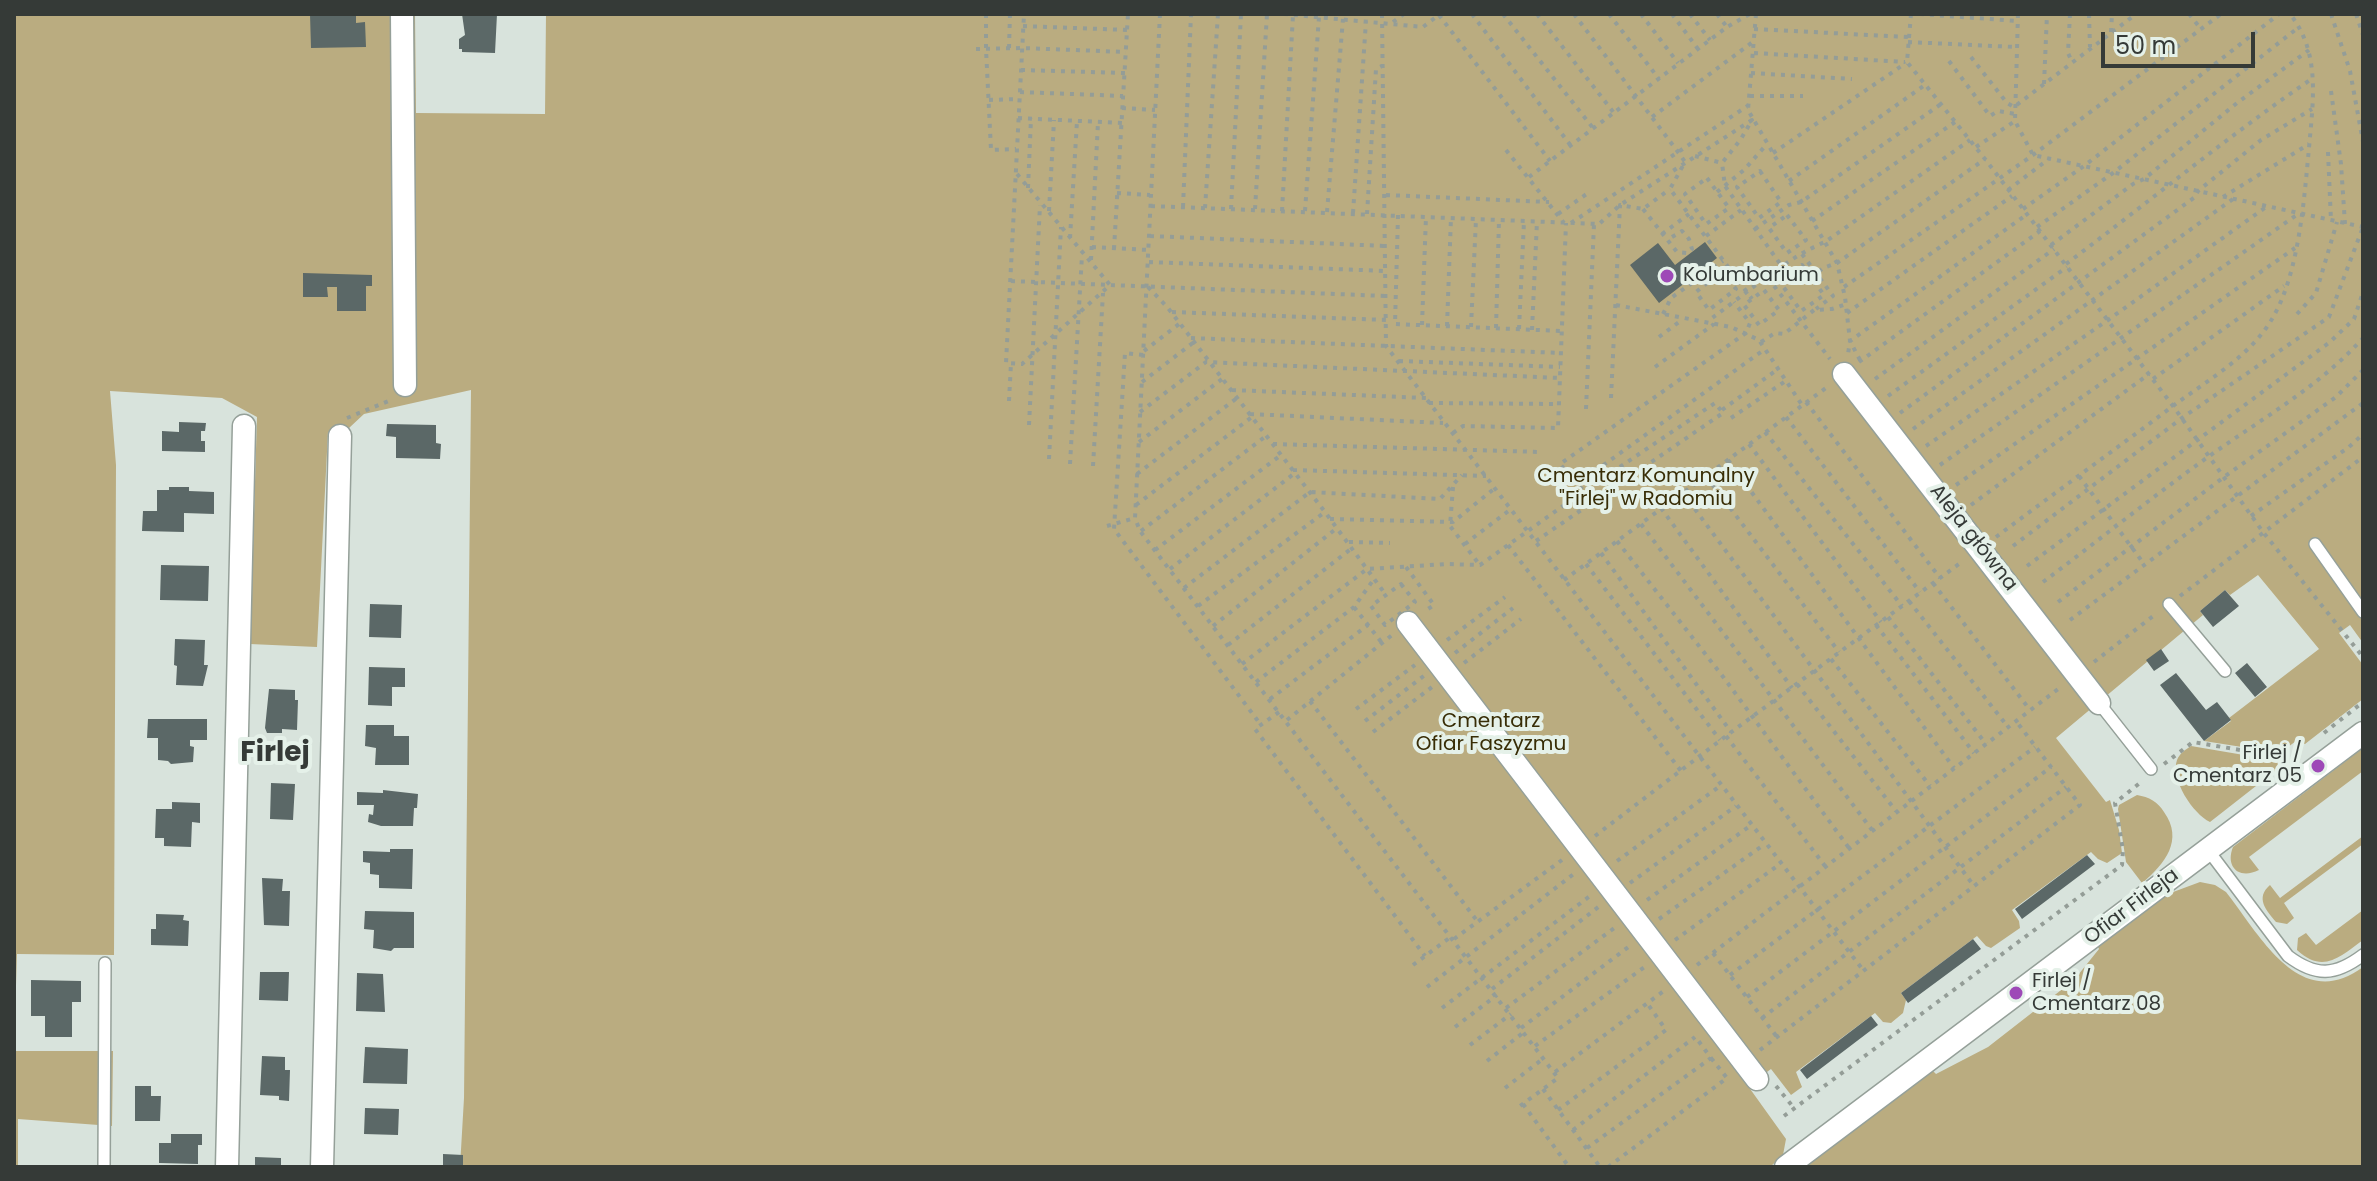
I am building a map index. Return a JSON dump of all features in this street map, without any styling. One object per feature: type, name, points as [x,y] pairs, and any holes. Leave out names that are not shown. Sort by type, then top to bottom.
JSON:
[{"type":"street","points":[[402,14],[405,385]]},
{"type":"street","name":"Aleja główna","points":[[1853,367],[2099,703]]},
{"type":"street","points":[[227,1167],[244,426]]},
{"type":"street","points":[[322,1167],[340,436]]},
{"type":"street","points":[[1408,623],[1644,933],[1670,986],[1757,1079]]},
{"type":"street","name":"Ofiar Firleja","points":[[1786,1167],[2363,733]]},
{"type":"lane","points":[[2315,544],[2363,612]]},
{"type":"lane","points":[[2169,604],[2225,671]]},
{"type":"lane","points":[[2099,703],[2151,769]]},
{"type":"lane","points":[[2208,850],[2288,956],[2299,964],[2327,972],[2339,971],[2363,955]]},
{"type":"lane","points":[[104,1167],[105,963]]},
{"type":"path","points":[[986,14],[991,150],[1016,149]]},
{"type":"path","points":[[1009,48],[1010,14]]},
{"type":"path","points":[[1024,14],[1006,363],[1022,364],[1110,285]]},
{"type":"path","points":[[1114,249],[1128,14]]},
{"type":"path","points":[[1160,14],[1135,518],[1140,531],[1555,1072],[1558,1078],[1516,1109]]},
{"type":"path","points":[[1183,207],[1191,14]]},
{"type":"path","points":[[1205,208],[1218,14]]},
{"type":"path","points":[[1231,209],[1241,14]]},
{"type":"path","points":[[1255,209],[1267,14]]},
{"type":"path","points":[[1284,14],[1334,16],[1423,27],[1440,15],[1550,161]]},
{"type":"path","points":[[1358,21],[1359,14]]},
{"type":"path","points":[[1382,14],[1386,346],[1863,970]]},
{"type":"path","points":[[1392,24],[1404,14]]},
{"type":"path","points":[[1472,14],[1571,146]]},
{"type":"path","points":[[1503,14],[1593,128]]},
{"type":"path","points":[[1537,14],[1614,113]]},
{"type":"path","points":[[1574,14],[1685,162]]},
{"type":"path","points":[[1609,14],[1659,79]]},
{"type":"path","points":[[1641,14],[1679,63]]},
{"type":"path","points":[[1672,14],[1698,49]]},
{"type":"path","points":[[1690,14],[1710,40]]},
{"type":"path","points":[[1717,14],[1727,27]]},
{"type":"path","points":[[1529,177],[1743,15],[1753,14],[1749,105],[1752,120],[1837,263],[1846,304],[1853,367]]},
{"type":"path","points":[[1911,14],[1907,62],[2151,376],[2263,532],[2363,657]]},
{"type":"path","points":[[1920,14],[2017,21]]},
{"type":"path","points":[[2018,14],[2015,121],[2033,155]]},
{"type":"path","points":[[2044,84],[2047,14]]},
{"type":"path","points":[[2070,14],[2068,53],[2072,62]]},
{"type":"path","points":[[2089,14],[2090,49]]},
{"type":"path","points":[[2111,32],[2112,14]]},
{"type":"path","points":[[2014,107],[2134,14]]},
{"type":"path","points":[[2189,14],[2201,29]]},
{"type":"path","points":[[1843,287],[2033,155],[2221,14]]},
{"type":"path","points":[[1850,341],[2025,212],[2279,14]]},
{"type":"path","points":[[2331,14],[2350,71],[2363,142]]},
{"type":"path","points":[[2356,14],[2363,35]]},
{"type":"path","points":[[1282,211],[1292,15]]},
{"type":"path","points":[[1305,211],[1319,17]]},
{"type":"path","points":[[1327,212],[1343,19]]},
{"type":"path","points":[[1353,213],[1366,21]]},
{"type":"path","points":[[1023,26],[1127,30]]},
{"type":"path","points":[[1564,580],[2113,173],[2299,27]]},
{"type":"path","points":[[1754,29],[2016,47]]},
{"type":"path","points":[[1652,117],[1754,41]]},
{"type":"path","points":[[976,49],[1126,52]]},
{"type":"path","points":[[1875,379],[2133,184],[2144,179],[2237,103],[2309,50]]},
{"type":"path","points":[[1753,53],[1907,62]]},
{"type":"path","points":[[1971,57],[2007,103],[2014,107]]},
{"type":"path","points":[[1949,61],[1990,116],[1998,111],[2015,114]]},
{"type":"path","points":[[1773,153],[1907,62]]},
{"type":"path","points":[[1367,214],[1376,69],[1382,66]]},
{"type":"path","points":[[1021,70],[1125,73]]},
{"type":"path","points":[[1751,73],[1852,79]]},
{"type":"path","points":[[1888,396],[2066,266],[2243,126],[2313,78]]},
{"type":"path","points":[[1789,181],[1925,85]]},
{"type":"path","points":[[2331,91],[2345,224]]},
{"type":"path","points":[[1020,92],[1123,96]]},
{"type":"path","points":[[1750,96],[1803,96]]},
{"type":"path","points":[[989,100],[1019,99]]},
{"type":"path","points":[[1755,229],[1789,205],[1801,202],[1941,104]]},
{"type":"path","points":[[1567,223],[1749,105]]},
{"type":"path","points":[[1122,108],[1155,110]]},
{"type":"path","points":[[1900,413],[2080,284],[2195,197],[2198,191],[2261,140],[2312,109]]},
{"type":"path","points":[[1018,118],[1122,123]]},
{"type":"path","points":[[1028,189],[1031,118]]},
{"type":"path","points":[[1049,213],[1054,119]]},
{"type":"path","points":[[1151,206],[1599,224],[1620,205],[1752,120]]},
{"type":"path","points":[[1752,120],[1722,163],[1725,186],[1767,246],[1792,272]]},
{"type":"path","points":[[1070,238],[1077,121]]},
{"type":"path","points":[[1976,147],[2015,121]]},
{"type":"path","points":[[1091,262],[1098,122]]},
{"type":"path","points":[[1812,221],[1955,122]]},
{"type":"path","points":[[1714,324],[1712,318],[1784,266],[1825,242],[1970,140]]},
{"type":"path","points":[[1717,192],[1744,170],[1767,143]]},
{"type":"path","points":[[2222,197],[2309,144]]},
{"type":"path","points":[[1453,433],[1463,426],[1558,428],[1567,223],[1506,150]]},
{"type":"path","points":[[2328,152],[2331,221]]},
{"type":"path","points":[[2013,546],[2182,418],[2329,317],[2363,227],[2033,155]]},
{"type":"path","points":[[1695,156],[1722,163]]},
{"type":"path","points":[[2008,190],[2050,158]]},
{"type":"path","points":[[1811,278],[1985,159]]},
{"type":"path","points":[[1643,209],[1670,189],[1685,162]]},
{"type":"path","points":[[1744,170],[1750,178]]},
{"type":"path","points":[[1760,171],[1781,202],[1759,218],[1746,199],[1737,187],[1760,171]]},
{"type":"path","points":[[1017,174],[1110,285]]},
{"type":"path","points":[[1707,178],[1717,192],[1729,208],[1706,224],[1685,194],[1707,178]]},
{"type":"path","points":[[1670,189],[1752,299]]},
{"type":"path","points":[[1117,193],[1150,195]]},
{"type":"path","points":[[1558,214],[1588,193]]},
{"type":"path","points":[[1386,195],[1549,202]]},
{"type":"path","points":[[1847,313],[2012,196]]},
{"type":"path","points":[[1706,236],[1746,199]]},
{"type":"path","points":[[1913,429],[2094,302],[2233,199]]},
{"type":"path","points":[[1029,425],[1040,203]]},
{"type":"path","points":[[1620,205],[1643,209],[1662,234],[1667,240],[1677,252],[1687,253],[1692,249],[1682,231],[1667,240]]},
{"type":"path","points":[[1611,398],[1620,205]]},
{"type":"path","points":[[1926,446],[2266,207]]},
{"type":"path","points":[[1662,234],[1694,208]]},
{"type":"path","points":[[1940,465],[2298,214]]},
{"type":"path","points":[[1398,215],[1395,324],[1561,331]]},
{"type":"path","points":[[1787,215],[1806,240],[1799,245],[1787,253],[1769,228],[1787,215]]},
{"type":"path","points":[[1422,325],[1426,216]]},
{"type":"path","points":[[1447,326],[1451,217]]},
{"type":"path","points":[[1471,327],[1476,219]]},
{"type":"path","points":[[1496,328],[1499,220]]},
{"type":"path","points":[[1519,329],[1524,221]]},
{"type":"path","points":[[1532,330],[1537,221]]},
{"type":"path","points":[[2297,314],[2316,293],[2337,222]]},
{"type":"path","points":[[1586,409],[1594,223]]},
{"type":"path","points":[[1049,459],[1061,227]]},
{"type":"path","points":[[1150,236],[1386,246]]},
{"type":"path","points":[[1767,246],[1777,239]]},
{"type":"path","points":[[1761,342],[1775,333],[1784,334],[1833,296],[1799,245]]},
{"type":"path","points":[[1092,247],[1149,250]]},
{"type":"path","points":[[1956,485],[2295,248]]},
{"type":"path","points":[[1070,464],[1082,252]]},
{"type":"path","points":[[1663,314],[1671,298],[1724,261]]},
{"type":"path","points":[[1149,262],[1386,271]]},
{"type":"path","points":[[1802,265],[1824,295],[1801,311],[1779,281],[1792,272],[1802,265]]},
{"type":"path","points":[[1722,271],[1736,289],[1722,300],[1709,310],[1696,292],[1722,271]]},
{"type":"path","points":[[1729,281],[1736,277]]},
{"type":"path","points":[[1768,278],[1834,365],[1853,367],[1875,379],[1980,515]]},
{"type":"path","points":[[1011,281],[1386,296]]},
{"type":"path","points":[[1971,505],[2151,376],[2286,285]]},
{"type":"path","points":[[1148,287],[1273,444],[1386,595]]},
{"type":"path","points":[[1734,302],[1752,321],[1759,325],[1779,310],[1764,290],[1744,305],[1752,321]]},
{"type":"path","points":[[1093,466],[1104,292]]},
{"type":"path","points":[[2027,566],[2330,342],[2354,319],[2363,292]]},
{"type":"path","points":[[1722,300],[1728,307]]},
{"type":"path","points":[[1814,310],[1846,304]]},
{"type":"path","points":[[1616,305],[1731,327],[1761,342],[1778,369],[1940,578]]},
{"type":"path","points":[[1170,312],[1386,320]]},
{"type":"path","points":[[1659,337],[1684,318]]},
{"type":"path","points":[[1584,491],[1560,464],[1746,333],[1752,321]]},
{"type":"path","points":[[1179,324],[1144,353],[1125,353],[1114,529],[1261,725]]},
{"type":"path","points":[[1655,367],[1714,324]]},
{"type":"path","points":[[2043,582],[2209,456],[2299,396],[2346,357],[2363,338]]},
{"type":"path","points":[[1142,382],[1192,340],[1561,353]]},
{"type":"path","points":[[1850,341],[1853,367]]},
{"type":"path","points":[[1577,484],[1765,349]]},
{"type":"path","points":[[1397,361],[1560,367]]},
{"type":"path","points":[[1140,412],[1206,362],[1560,378]]},
{"type":"path","points":[[1009,401],[1011,363]]},
{"type":"path","points":[[1721,410],[1778,369]]},
{"type":"path","points":[[2058,602],[2336,397],[2363,370]]},
{"type":"path","points":[[1139,442],[1222,379]]},
{"type":"path","points":[[1731,418],[1787,380]]},
{"type":"path","points":[[340,436],[343,422],[348,417],[400,397],[405,385]]},
{"type":"path","points":[[1231,390],[1559,404]]},
{"type":"path","points":[[1137,474],[1237,398]]},
{"type":"path","points":[[1242,664],[1367,569],[1480,565],[1715,403],[1721,410],[1723,413],[1535,541]]},
{"type":"path","points":[[2070,620],[2363,403]]},
{"type":"path","points":[[1136,505],[1251,416],[1445,423]]},
{"type":"path","points":[[1786,417],[1920,592]]},
{"type":"path","points":[[1765,432],[1902,606]]},
{"type":"path","points":[[2251,516],[2363,434]]},
{"type":"path","points":[[1140,531],[1266,436]]},
{"type":"path","points":[[1273,444],[1541,452]]},
{"type":"path","points":[[1749,444],[1974,753]]},
{"type":"path","points":[[1155,550],[1281,455]]},
{"type":"path","points":[[1555,1072],[2363,457]]},
{"type":"path","points":[[1728,460],[1954,768]]},
{"type":"path","points":[[1170,569],[1294,472],[1486,476]]},
{"type":"path","points":[[1184,588],[1310,492],[1440,499],[1462,475]]},
{"type":"path","points":[[1706,476],[1839,652]]},
{"type":"path","points":[[2079,476],[2144,564]]},
{"type":"path","points":[[1453,484],[1450,526],[1480,565]]},
{"type":"path","points":[[1330,519],[1451,522],[1495,488]]},
{"type":"path","points":[[1683,493],[1974,886]]},
{"type":"path","points":[[1661,508],[1794,686],[1897,812]]},
{"type":"path","points":[[1465,545],[1511,509]]},
{"type":"path","points":[[1198,606],[1325,512]]},
{"type":"path","points":[[1107,526],[1135,518]]},
{"type":"path","points":[[1641,524],[1772,702],[1872,830]]},
{"type":"path","points":[[1989,525],[1997,536]]},
{"type":"path","points":[[1213,626],[1337,528]]},
{"type":"path","points":[[1617,541],[1724,678],[1849,848]]},
{"type":"path","points":[[1347,542],[1390,543]]},
{"type":"path","points":[[1508,545],[1681,771]]},
{"type":"path","points":[[1228,645],[1352,548]]},
{"type":"path","points":[[1601,553],[1731,732]]},
{"type":"path","points":[[1586,564],[1720,740]]},
{"type":"path","points":[[1286,720],[1434,605],[1406,567]]},
{"type":"path","points":[[1256,682],[1354,607],[1374,579]]},
{"type":"path","points":[[1933,583],[2030,710]]},
{"type":"path","points":[[1401,584],[1415,602],[1385,625],[1371,606],[1386,595],[1401,584]]},
{"type":"path","points":[[1909,601],[2008,727]]},
{"type":"path","points":[[1354,607],[1382,643]]},
{"type":"path","points":[[1888,617],[1986,744]]},
{"type":"path","points":[[1270,699],[1368,625]]},
{"type":"path","points":[[1831,659],[1931,786]]},
{"type":"path","points":[[1310,701],[1478,922]]},
{"type":"path","points":[[2315,740],[2363,702]]},
{"type":"path","points":[[1279,712],[1255,729],[1425,956]]},
{"type":"path","points":[[1753,1055],[2080,805],[2016,721]]},
{"type":"path","points":[[1726,736],[1825,866]]},
{"type":"path","points":[[2163,765],[2193,742],[2281,757],[2286,764]]},
{"type":"path","points":[[1730,975],[2036,746]]},
{"type":"path","points":[[1747,997],[2051,767]]},
{"type":"path","points":[[1784,1116],[2122,865],[2123,850],[2115,803],[2141,782]]},
{"type":"path","points":[[1427,987],[1598,873],[1721,786]]},
{"type":"path","points":[[1762,1018],[2066,787]]},
{"type":"path","points":[[1535,1046],[1750,825]]},
{"type":"path","points":[[1487,1061],[1644,933],[1765,844]]},
{"type":"path","points":[[1506,1008],[1780,864]]},
{"type":"path","points":[[1442,1008],[1483,977],[1598,873]]},
{"type":"path","points":[[1413,965],[1452,936]]},
{"type":"path","points":[[1713,953],[1777,1037]]},
{"type":"path","points":[[1670,986],[1670,1003]]},
{"type":"path","points":[[1455,1027],[1497,995]]},
{"type":"path","points":[[1558,1110],[1666,1030],[1647,1003]]},
{"type":"path","points":[[1470,1045],[1511,1014]]},
{"type":"path","points":[[1573,1130],[1694,1036],[1727,1078],[1608,1167]]},
{"type":"path","points":[[1505,1088],[1544,1058]]},
{"type":"path","points":[[1587,1148],[1711,1058]]},
{"type":"path","points":[[1543,1089],[1600,1167]]},
{"type":"path","points":[[1523,1104],[1569,1167]]},
{"type":"green space","points":[[14,14],[415,14],[416,113],[545,114],[546,14],[2363,14],[2363,643],[2350,625],[2339,633],[2363,665],[2363,699],[2305,744],[2296,741],[2280,753],[2204,741],[2319,649],[2258,575],[2230,595],[2225,590],[2200,611],[2203,615],[2056,738],[2106,802],[2110,800],[2122,853],[2107,863],[2091,852],[2012,910],[2020,928],[1991,948],[1977,936],[1901,993],[1906,1000],[1903,1013],[1891,1023],[1883,1022],[1875,1013],[1796,1072],[1802,1087],[1791,1095],[1771,1069],[1748,1086],[1786,1139],[1783,1155],[1770,1167],[460,1167],[464,1098],[471,390],[364,414],[349,428],[328,432],[317,647],[250,644],[257,417],[222,398],[110,391],[116,465],[114,955],[17,954],[14,1049]]},
{"type":"green space","points":[[2191,746],[2279,761],[2279,768],[2210,822],[2190,804],[2177,777],[2177,760]]},
{"type":"green space","points":[[2363,748],[2363,771],[2249,857],[2259,870],[2245,873],[2232,866],[2233,847]]},
{"type":"green space","points":[[2137,795],[2159,805],[2170,822],[2172,832],[2172,842],[2164,860],[2142,883],[2126,862],[2118,809],[2119,805]]},
{"type":"green space","points":[[2363,836],[2363,844],[2284,903],[2294,918],[2287,924],[2276,922],[2263,899],[2270,885],[2280,898]]},
{"type":"green space","points":[[2200,882],[2215,885],[2226,892],[2268,947],[2301,975],[2320,981],[2340,979],[2363,967],[2363,1167],[1799,1167],[1932,1070],[1936,1074],[1988,1047],[2074,980],[2099,949],[2097,945],[2157,898]]},
{"type":"green space","points":[[2363,910],[2363,940],[2339,957],[2315,961],[2297,950],[2298,938],[2306,933],[2316,945]]},
{"type":"green space","points":[[14,1051],[113,1051],[112,1126],[18,1119],[18,1167],[14,1167]]},
{"type":"building","points":[[310,14],[356,14],[356,23],[365,22],[366,47],[311,48]]},
{"type":"building","points":[[462,14],[497,14],[495,53],[462,52],[459,49],[459,39],[465,35]]},
{"type":"building","name":"Kolumbarium","points":[[1705,242],[1717,258],[1659,303],[1630,265],[1658,243],[1675,265]]},
{"type":"building","points":[[303,273],[372,275],[372,286],[366,286],[366,311],[337,311],[337,287],[327,287],[328,297],[303,297]]},
{"type":"building","points":[[179,422],[206,423],[205,431],[201,431],[205,452],[162,451],[162,431],[179,432]]},
{"type":"building","points":[[387,424],[436,425],[436,443],[441,444],[440,459],[396,458],[396,437],[386,436]]},
{"type":"building","points":[[169,487],[214,492],[214,514],[184,513],[184,532],[142,531],[143,511],[157,511],[157,490],[169,490]]},
{"type":"building","points":[[161,565],[209,566],[208,601],[160,600]]},
{"type":"building","points":[[2225,590],[2239,606],[2213,627],[2200,611]]},
{"type":"building","points":[[370,604],[402,605],[401,638],[369,637]]},
{"type":"building","points":[[175,639],[205,640],[204,665],[208,665],[203,686],[176,685]]},
{"type":"building","points":[[2161,649],[2169,661],[2154,671],[2146,660]]},
{"type":"building","points":[[2247,663],[2267,687],[2255,697],[2235,673]]},
{"type":"building","points":[[369,667],[405,668],[405,687],[392,687],[392,706],[368,705]]},
{"type":"building","points":[[2176,673],[2206,710],[2217,702],[2231,720],[2204,741],[2160,685]]},
{"type":"building","points":[[269,689],[295,690],[295,700],[298,700],[297,730],[282,729],[282,733],[267,733]]},
{"type":"building","points":[[148,719],[207,719],[207,740],[190,740],[190,746],[194,747],[193,762],[171,764],[158,760],[158,738],[147,738]]},
{"type":"building","points":[[366,725],[394,725],[394,736],[409,736],[409,765],[375,765],[376,748],[365,746]]},
{"type":"building","points":[[271,783],[295,784],[293,820],[270,819]]},
{"type":"building","points":[[383,790],[418,794],[413,826],[381,826],[368,822],[374,805],[357,805],[357,792],[383,793]]},
{"type":"building","points":[[172,802],[200,803],[200,823],[192,822],[191,847],[164,846],[164,838],[155,838],[156,809],[172,809]]},
{"type":"building","points":[[390,849],[413,849],[412,889],[379,888],[379,875],[370,874],[370,863],[363,862],[363,851],[390,852]]},
{"type":"building","points":[[2087,855],[2095,864],[2022,919],[2015,909]]},
{"type":"building","points":[[262,878],[283,879],[282,891],[290,891],[289,926],[264,925]]},
{"type":"building","points":[[365,911],[414,912],[414,948],[394,948],[391,951],[373,948],[374,930],[364,929]]},
{"type":"building","points":[[156,914],[184,915],[183,920],[189,921],[188,946],[151,945],[151,929],[156,929]]},
{"type":"building","points":[[1973,939],[1981,949],[1908,1003],[1901,993]]},
{"type":"building","points":[[260,972],[289,972],[288,1001],[259,1000]]},
{"type":"building","points":[[357,973],[383,974],[385,1012],[356,1011]]},
{"type":"building","points":[[31,980],[81,981],[81,1002],[72,1002],[72,1037],[45,1037],[45,1016],[31,1016]]},
{"type":"building","points":[[1871,1016],[1878,1025],[1807,1079],[1800,1070]]},
{"type":"building","points":[[365,1047],[408,1049],[407,1084],[363,1083]]},
{"type":"building","points":[[262,1056],[285,1057],[285,1070],[290,1070],[289,1101],[279,1100],[279,1096],[260,1095]]},
{"type":"building","points":[[135,1086],[151,1086],[151,1096],[161,1096],[160,1121],[135,1121]]},
{"type":"building","points":[[365,1108],[399,1109],[398,1135],[364,1134]]},
{"type":"building","points":[[171,1134],[202,1134],[202,1145],[198,1145],[198,1164],[159,1163],[159,1143],[171,1143]]},
{"type":"building","points":[[443,1154],[463,1155],[463,1167],[443,1167]]},
{"type":"building","points":[[255,1157],[281,1158],[281,1167],[255,1167]]},
{"type":"place","name":"Kolumbarium","points":[[1667,276]]},
{"type":"place","name":"Firlej / Cmentarz 05","points":[[2318,766]]},
{"type":"place","name":"Firlej / Cmentarz 08","points":[[2016,993]]},
{"type":"district","name":"Firlej","points":[[275,754]]},
{"type":"park label","name":"Cmentarz Komunalny \"Firlej\" w Radomiu","points":[[1646,488]]},
{"type":"park label","name":"Cmentarz Ofiar Faszyzmu","points":[[1491,734]]}]
